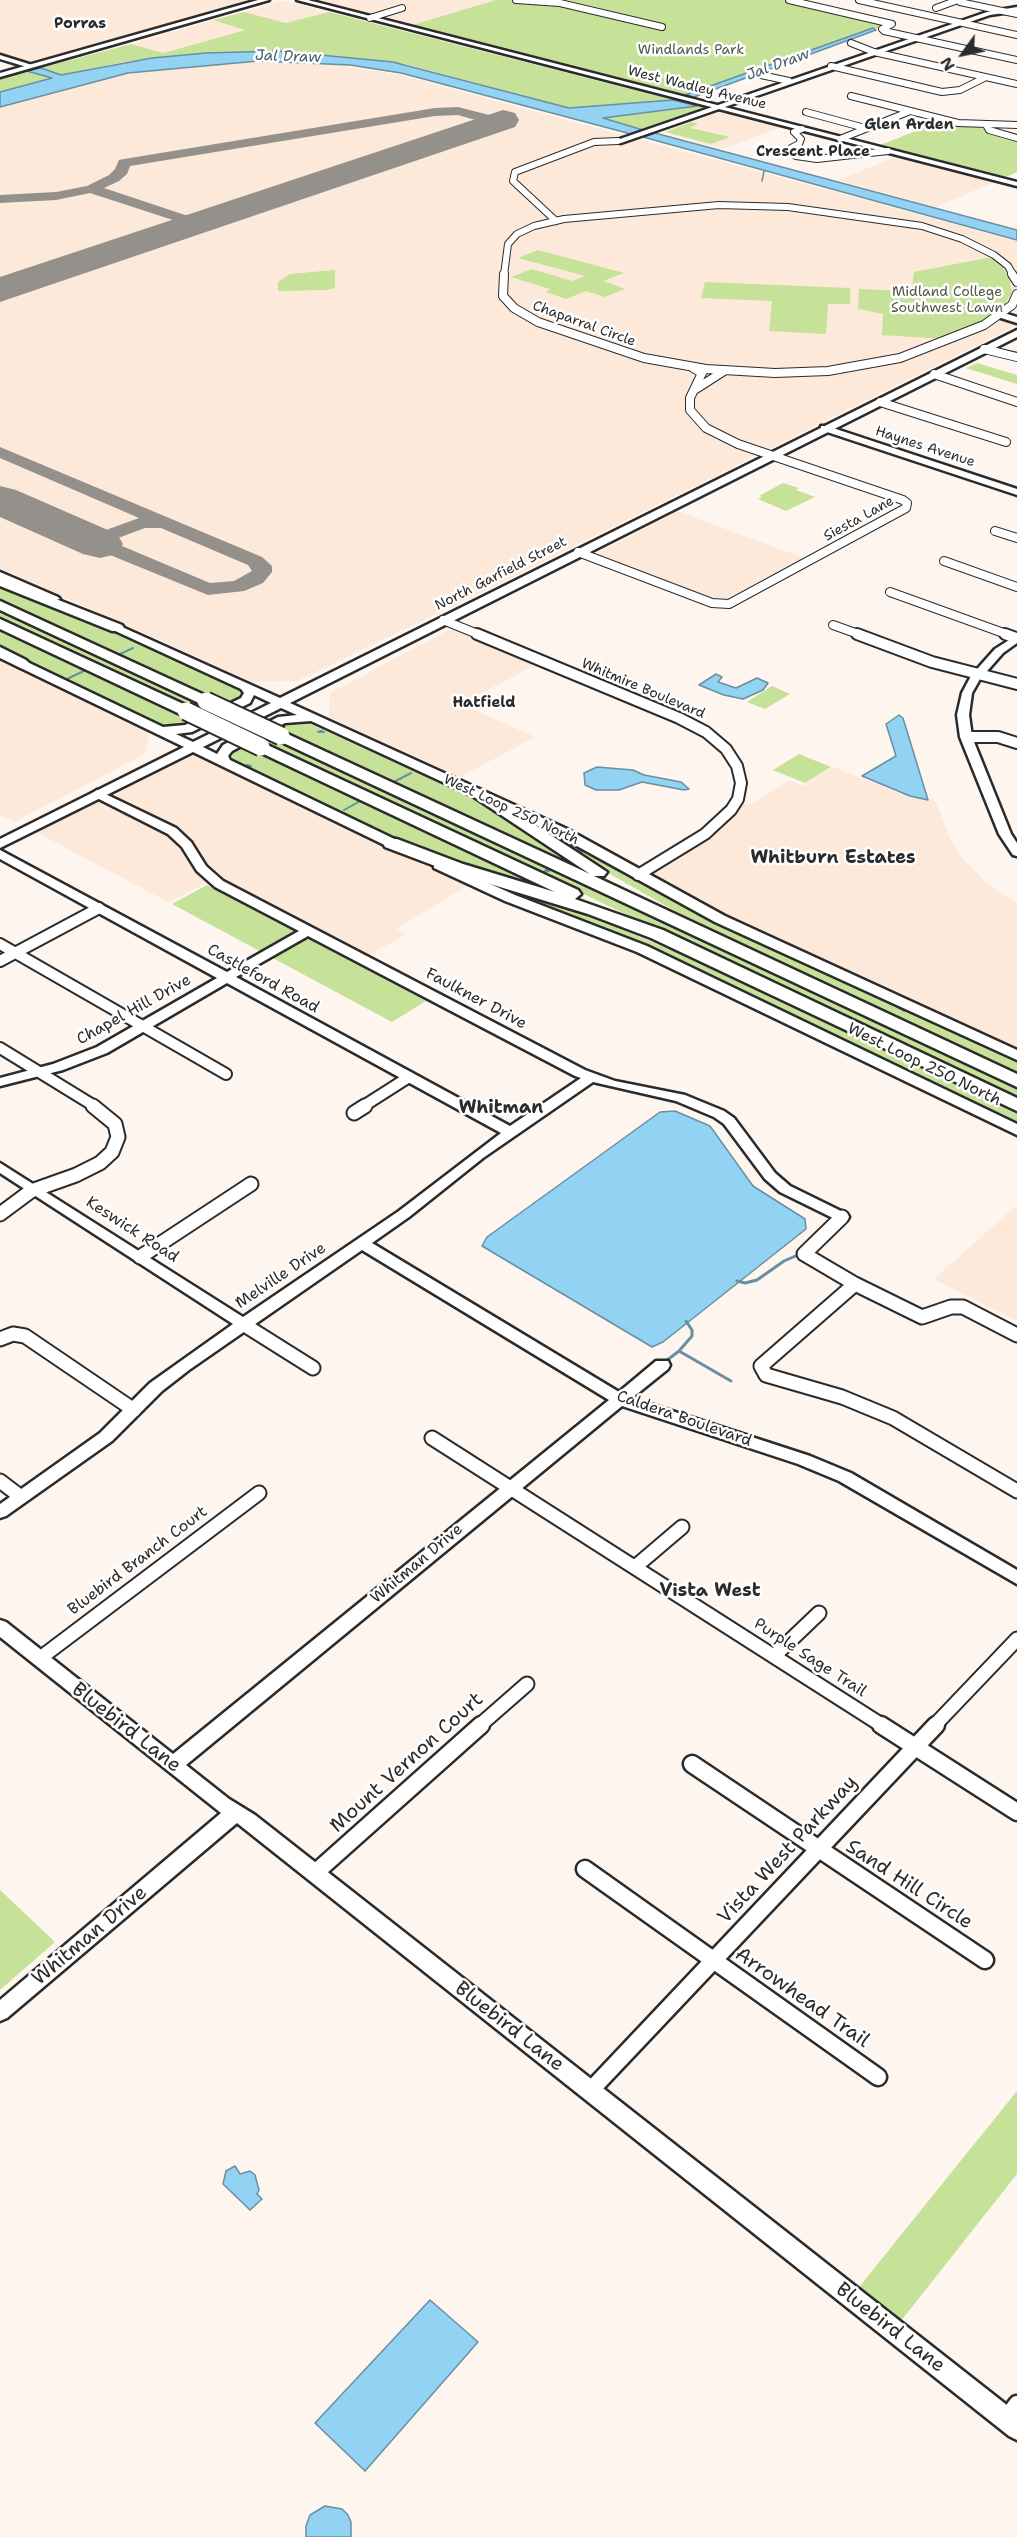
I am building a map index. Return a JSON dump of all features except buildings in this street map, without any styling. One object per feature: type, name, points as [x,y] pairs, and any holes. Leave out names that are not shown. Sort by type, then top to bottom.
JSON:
[{"type":"highway","points":[[0,581],[117,628]]},
{"type":"highway","points":[[0,605],[1017,1081]]},
{"type":"highway","points":[[0,623],[1017,1105]]},
{"type":"highway","points":[[0,652],[21,663]]},
{"type":"highway","points":[[476,793],[609,880],[726,944]]},
{"type":"highway","points":[[391,843],[457,868],[594,910],[657,934]]},
{"type":"main road","points":[[0,75],[266,0]]},
{"type":"main road","name":"West Wadley Avenue","points":[[300,0],[1017,184]]},
{"type":"main road","name":"North Garfield Street","points":[[0,844],[1017,333]]},
{"type":"main road","name":"West Loop 250 North","points":[[0,575],[562,832],[720,919],[1017,1056]]},
{"type":"main road","name":"West Loop 250 North","points":[[21,663],[391,843],[510,898],[642,949],[1017,1130]]},
{"type":"main road","points":[[246,688],[280,689],[321,682]]},
{"type":"main road","points":[[228,763],[222,756],[225,750],[282,720],[313,719],[307,707],[308,699],[321,682]]},
{"type":"main road","points":[[154,766],[165,747],[162,732],[188,729],[246,700],[250,692],[246,688]]},
{"type":"main road","points":[[154,766],[205,760],[228,763]]},
{"type":"street","points":[[516,0],[560,3],[662,27]]},
{"type":"street","points":[[789,0],[890,23],[892,24],[882,29],[919,39],[1017,60]]},
{"type":"street","points":[[863,0],[1017,35]]},
{"type":"street","points":[[936,0],[949,3]]},
{"type":"street","points":[[936,8],[959,1],[1017,12]]},
{"type":"street","points":[[370,18],[402,8]]},
{"type":"street","points":[[560,220],[513,181],[512,177],[515,172],[590,147],[618,141],[831,66],[919,39],[1001,10]]},
{"type":"street","points":[[851,43],[874,52],[1017,84]]},
{"type":"street","points":[[0,59],[27,67]]},
{"type":"street","points":[[831,66],[942,92],[960,90],[984,78]]},
{"type":"street","points":[[761,75],[789,81]]},
{"type":"street","points":[[851,96],[958,123],[1017,125]]},
{"type":"street","points":[[806,112],[866,128]]},
{"type":"street","points":[[840,138],[908,112]]},
{"type":"street","points":[[986,125],[997,134],[1017,138]]},
{"type":"street","points":[[802,129],[794,132],[801,139],[799,144],[791,148],[792,153],[828,164]]},
{"type":"street","points":[[834,148],[842,155]]},
{"type":"street","points":[[817,159],[842,155],[878,154],[888,151]]},
{"type":"street","points":[[554,159],[525,173],[522,178],[523,182],[560,220]]},
{"type":"street","name":"Chaparral Circle","points":[[1017,282],[1008,266],[994,255],[962,239],[922,226],[837,213],[754,206],[698,206],[560,220],[517,234],[507,244],[502,290],[503,296],[514,308],[538,322],[644,357],[724,371],[801,373],[870,365],[900,358],[945,341],[1001,315],[1012,305],[1017,294]]},
{"type":"street","points":[[1001,315],[1017,320]]},
{"type":"street","points":[[984,350],[1017,357]]},
{"type":"street","name":"Siesta Lane","points":[[578,552],[712,603],[729,604],[897,514],[908,505],[903,500],[725,439],[699,422],[693,415],[689,403],[702,373],[692,367]]},
{"type":"street","points":[[695,387],[724,371]]},
{"type":"street","points":[[934,375],[1017,402]]},
{"type":"street","points":[[880,402],[1006,442]]},
{"type":"street","name":"Haynes Avenue","points":[[824,428],[1017,492]]},
{"type":"street","points":[[995,531],[1017,538]]},
{"type":"street","points":[[944,561],[1017,587]]},
{"type":"street","points":[[890,592],[1017,638]]},
{"type":"street","name":"Whitmire Boulevard","points":[[443,620],[679,718],[706,732],[728,751],[737,766],[741,783],[738,798],[731,810],[705,834],[638,875]]},
{"type":"street","points":[[833,625],[932,662],[979,672],[1017,684]]},
{"type":"street","points":[[1017,638],[999,651],[979,672],[969,688],[963,715],[966,737],[1005,834],[1017,852]]},
{"type":"street","points":[[966,737],[990,736],[1017,743]]},
{"type":"street","name":"Faulkner Drive","points":[[97,795],[172,831],[187,845],[198,864],[213,880],[590,1078],[665,1094],[719,1114],[729,1120],[770,1176],[785,1189],[842,1217]]},
{"type":"street","name":"Castleford Road","points":[[0,854],[510,1132]]},
{"type":"street","points":[[0,961],[99,908]]},
{"type":"street","name":"Chapel Hill Drive","points":[[0,1082],[39,1073],[102,1050],[307,931]]},
{"type":"street","points":[[0,944],[226,1074]]},
{"type":"street","points":[[0,1048],[110,1117],[117,1128],[118,1137],[112,1152],[100,1163],[76,1175],[35,1189],[0,1214]]},
{"type":"street","points":[[354,1113],[409,1077]]},
{"type":"street","name":"Melville Drive","points":[[0,1512],[106,1437],[162,1382],[405,1213],[510,1132],[590,1078]]},
{"type":"street","name":"Keswick Road","points":[[0,1167],[243,1324]]},
{"type":"street","points":[[140,1257],[251,1184]]},
{"type":"street","points":[[842,1217],[804,1254],[855,1284],[922,1317],[951,1307],[963,1307],[1017,1335]]},
{"type":"street","name":"Caldera Boulevard","points":[[361,1243],[619,1399],[804,1460],[845,1477],[1017,1578]]},
{"type":"street","points":[[855,1284],[761,1366],[766,1375],[842,1397],[893,1418],[1017,1491]]},
{"type":"street","points":[[243,1324],[313,1368]]},
{"type":"street","points":[[0,1339],[12,1334],[26,1336],[134,1410]]},
{"type":"street","name":"Whitman Drive","points":[[173,1765],[508,1488],[662,1365]]},
{"type":"street","name":"Purple Sage Trail","points":[[432,1437],[508,1488],[636,1567],[1017,1812]]},
{"type":"street","points":[[0,1481],[21,1497]]},
{"type":"street","name":"Bluebird Branch Court","points":[[39,1659],[259,1493]]},
{"type":"street","points":[[636,1567],[682,1527]]},
{"type":"street","points":[[774,1656],[819,1613]]},
{"type":"street","name":"Bluebird Lane","points":[[0,1627],[590,2091],[1013,2417]]},
{"type":"street","name":"Vista West Parkway","points":[[590,2091],[1017,1639]]},
{"type":"street","name":"Mount Vernon Court","points":[[315,1873],[527,1684]]},
{"type":"street","name":"Sand Hill Circle","points":[[692,1764],[985,1960]]},
{"type":"street","name":"Whitman Drive","points":[[0,2012],[236,1812]]},
{"type":"street","name":"Arrowhead Trail","points":[[585,1869],[878,2077]]},
{"type":"shaded area","points":[[0,0],[257,0],[28,63],[0,55]]},
{"type":"shaded area","points":[[317,0],[496,0],[412,25]]},
{"type":"shaded area","points":[[282,1],[328,12],[286,23],[244,12]]},
{"type":"shaded area","points":[[213,20],[246,29],[163,53],[131,44]]},
{"type":"shaded area","points":[[226,61],[315,62],[400,75],[1017,241],[1017,325],[499,584],[297,681],[252,682],[0,568],[0,105],[137,70]]},
{"type":"shaded area","points":[[717,111],[781,127],[722,149],[661,132]]},
{"type":"shaded area","points":[[896,157],[995,182],[936,207],[838,180]]},
{"type":"shaded area","points":[[677,511],[804,558],[721,601],[595,555]]},
{"type":"shaded area","points":[[456,626],[542,661],[462,704],[535,737],[460,777],[329,717],[330,693]]},
{"type":"shaded area","points":[[0,658],[149,732],[145,754],[14,822],[0,815]]},
{"type":"shaded area","points":[[185,750],[248,778],[467,886],[396,929],[405,934],[362,960],[213,880],[168,902],[30,829]]},
{"type":"shaded area","points":[[833,767],[897,792],[935,800],[949,837],[960,855],[985,882],[1017,904],[1017,1048],[726,914],[645,870],[712,829],[736,802],[750,805],[790,780],[803,786]]},
{"type":"shaded area","points":[[1017,1205],[1017,1321],[934,1279]]},
{"type":"green space","name":"Windlands Park","points":[[496,0],[782,0],[886,25],[695,97],[412,25]]},
{"type":"green space","points":[[244,12],[286,23],[329,12],[673,100],[569,108],[406,64],[308,53],[254,51],[179,55],[124,62],[61,75],[41,68],[131,44],[163,53],[245,30],[213,20]]},
{"type":"green space","points":[[27,71],[53,77],[0,92],[0,79]]},
{"type":"green space","points":[[697,106],[705,108],[645,130],[602,118]]},
{"type":"green space","points":[[942,121],[978,126],[991,133],[1017,140],[1017,172],[1006,177],[880,145]]},
{"type":"green space","points":[[691,122],[698,124],[690,128],[730,137],[711,144],[666,132]]},
{"type":"green space","points":[[538,250],[624,273],[603,281],[625,289],[605,297],[586,291],[566,299],[546,292],[550,289],[511,277],[532,269],[572,281],[585,276],[518,258]]},
{"type":"green space","name":"Midland College Southwest Lawn","points":[[992,257],[1008,273],[1012,292],[1002,309],[991,318],[943,339],[882,335],[883,314],[858,309],[859,289],[904,291],[912,288],[914,272]]},
{"type":"green space","points":[[335,270],[335,288],[278,291],[278,282],[290,274]]},
{"type":"green space","points":[[705,282],[850,288],[850,304],[828,304],[826,334],[769,331],[772,301],[701,298]]},
{"type":"green space","points":[[977,363],[1017,375],[1017,384],[966,368]]},
{"type":"green space","points":[[783,483],[799,488],[796,490],[815,497],[786,511],[758,499],[762,497],[759,496]]},
{"type":"green space","points":[[0,583],[50,601],[241,690],[245,698],[226,705],[0,600]]},
{"type":"green space","points":[[0,609],[208,706],[197,711],[0,618]]},
{"type":"green space","points":[[0,629],[195,721],[185,725],[165,727],[69,683],[0,649]]},
{"type":"green space","points":[[772,686],[790,694],[765,709],[747,702]]},
{"type":"green space","points":[[304,721],[476,800],[585,867],[581,869],[278,730],[278,725],[285,722]]},
{"type":"green space","points":[[276,739],[1017,1087],[1017,1099],[266,744]]},
{"type":"green space","points":[[247,745],[550,889],[543,894],[408,846],[228,759],[228,752]]},
{"type":"green space","points":[[799,754],[831,767],[805,783],[773,770]]},
{"type":"green space","points":[[535,826],[561,837],[678,904],[1017,1063],[1017,1073],[675,911],[594,865]]},
{"type":"green space","points":[[467,873],[605,922],[687,957],[1017,1114],[1017,1125],[884,1061]]},
{"type":"green space","points":[[207,885],[426,1001],[392,1022],[172,904]]},
{"type":"green space","points":[[0,1890],[55,1942],[0,1990]]},
{"type":"green space","points":[[1017,2091],[1017,2174],[893,2331],[851,2297]]},
{"type":"water","name":"Jal Draw","points":[[873,28],[876,30],[694,97],[685,95]]},
{"type":"water","name":"Jal Draw","points":[[279,51],[393,62],[569,108],[673,100],[697,106],[603,118],[643,130],[631,134],[401,73],[350,65],[258,61],[128,73],[0,107],[0,92],[52,78],[27,71],[41,68],[61,75],[152,58],[206,53]]},
{"type":"water","points":[[655,133],[1017,230],[1017,240],[643,137]]},
{"type":"water","points":[[716,674],[722,677],[718,682],[736,688],[757,678],[768,683],[763,690],[743,699],[724,695],[699,685]]},
{"type":"water","points":[[899,715],[903,718],[928,800],[910,796],[862,776],[896,756],[886,724]]},
{"type":"water","points":[[597,767],[633,770],[644,775],[681,782],[689,789],[642,782],[619,790],[596,790],[585,785],[584,773]]},
{"type":"water","points":[[675,1111],[710,1126],[753,1186],[805,1219],[806,1229],[663,1342],[652,1347],[482,1246],[487,1237],[660,1112]]},
{"type":"water","points":[[235,2166],[240,2174],[250,2171],[255,2175],[259,2190],[257,2194],[262,2199],[250,2210],[223,2184],[226,2171]]},
{"type":"water","points":[[430,2300],[478,2342],[365,2471],[315,2423]]},
{"type":"water","points":[[325,2506],[342,2509],[348,2515],[351,2522],[351,2537],[306,2537],[306,2526],[310,2515]]},
{"type":"waterway","points":[[762,181],[764,171]]},
{"type":"waterway","points":[[118,655],[133,648]]},
{"type":"waterway","points":[[67,679],[88,669]]},
{"type":"waterway","points":[[321,731],[324,732],[318,732],[321,731]]},
{"type":"waterway","points":[[247,765],[251,766],[244,767],[247,765]]},
{"type":"waterway","points":[[392,783],[411,773]]},
{"type":"waterway","points":[[344,810],[362,800]]},
{"type":"waterway","points":[[579,850],[582,852],[575,852],[579,850]]},
{"type":"waterway","points":[[546,870],[549,871],[544,872],[546,870]]},
{"type":"waterway","points":[[514,891],[517,893],[515,896],[509,894],[514,891]]},
{"type":"waterway","points":[[746,937],[752,940]]},
{"type":"waterway","points":[[897,1007],[904,1011]]},
{"type":"waterway","points":[[737,1281],[745,1283],[757,1280],[784,1261],[800,1254]]},
{"type":"waterway","points":[[679,1351],[692,1336],[692,1330],[686,1321]]},
{"type":"waterway","points":[[666,1361],[679,1351]]},
{"type":"waterway","points":[[679,1351],[731,1381]]},
{"type":"taxiway","points":[[91,189],[114,178],[122,171],[124,163],[435,112],[458,111],[484,118],[488,122],[483,127]]},
{"type":"taxiway","points":[[0,199],[56,196],[91,189]]},
{"type":"taxiway","points":[[91,189],[184,219],[209,219]]},
{"type":"taxiway","points":[[0,452],[164,522]]},
{"type":"taxiway","points":[[82,536],[108,536],[142,523],[164,522]]},
{"type":"taxiway","points":[[100,544],[208,589],[237,587],[256,579],[262,572],[262,566],[255,561],[164,522]]},
{"type":"runway","points":[[0,290],[503,120]]},
{"type":"runway","points":[[0,500],[100,544]]},
{"type":"district","name":"Porras","points":[[80,24]]},
{"type":"district","name":"Glen Arden","points":[[909,125]]},
{"type":"district","name":"Crescent Place","points":[[813,152]]},
{"type":"district","name":"Hatfield","points":[[484,703]]},
{"type":"district","name":"Whitburn Estates","points":[[833,858]]},
{"type":"district","name":"Whitman","points":[[501,1108]]},
{"type":"district","name":"Vista West","points":[[710,1591]]}]
